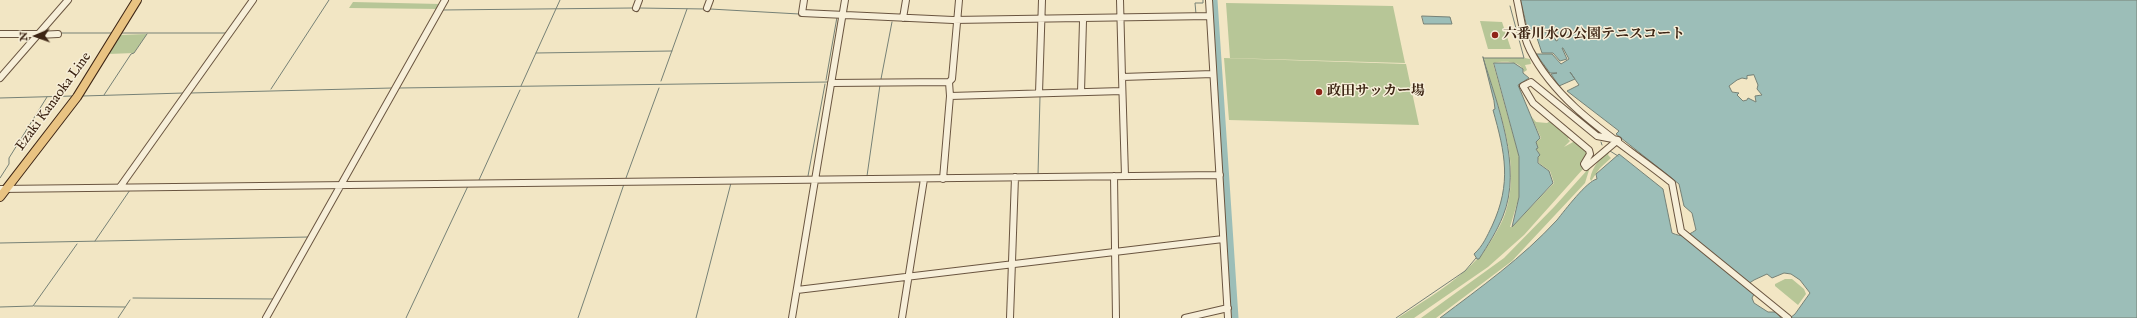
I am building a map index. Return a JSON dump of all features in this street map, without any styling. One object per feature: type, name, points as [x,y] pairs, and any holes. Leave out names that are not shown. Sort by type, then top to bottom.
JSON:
[{"type":"main road","name":"Ezaki Kanaoka Line","points":[[0,197],[3,188],[77,97],[137,0]]},
{"type":"street","points":[[0,78],[68,0]]},
{"type":"street","points":[[120,187],[253,0]]},
{"type":"street","points":[[266,318],[445,0]]},
{"type":"street","points":[[636,8],[639,0]]},
{"type":"street","points":[[707,8],[710,0]]},
{"type":"street","points":[[804,0],[802,13],[957,22],[1210,17]]},
{"type":"street","points":[[792,318],[799,290],[845,0]]},
{"type":"street","points":[[903,18],[906,0]]},
{"type":"street","points":[[943,178],[950,81],[959,0]]},
{"type":"street","points":[[1039,92],[1042,0]]},
{"type":"street","points":[[1120,0],[1125,176]]},
{"type":"street","points":[[1209,0],[1228,318]]},
{"type":"street","points":[[1517,0],[1525,34],[1532,54],[1553,84],[1572,103],[1672,183],[1679,228],[1684,234],[1788,318]]},
{"type":"street","points":[[842,16],[957,22]]},
{"type":"street","points":[[1042,20],[1083,21],[1120,19]]},
{"type":"street","points":[[1081,91],[1083,21]]},
{"type":"street","points":[[0,34],[58,34]]},
{"type":"street","points":[[1525,34],[1528,34],[1531,44]]},
{"type":"street","points":[[1122,76],[1213,74]]},
{"type":"street","points":[[831,82],[950,81]]},
{"type":"street","points":[[1531,82],[1597,136],[1618,140],[1586,167],[1584,164],[1590,154],[1589,150],[1533,103],[1523,86],[1531,82]]},
{"type":"street","points":[[950,96],[1039,92],[1122,91]]},
{"type":"street","points":[[1114,178],[1125,176],[1220,177]]},
{"type":"street","points":[[3,188],[816,179],[924,180],[943,178],[1015,179],[1220,177]]},
{"type":"street","points":[[1114,178],[1116,318]]},
{"type":"street","points":[[1010,318],[1010,264],[1015,179]]},
{"type":"street","points":[[902,318],[924,180]]},
{"type":"street","points":[[799,290],[1223,239]]},
{"type":"street","points":[[1185,318],[1228,308]]},
{"type":"green space","points":[[353,2],[440,4],[438,9],[349,8]]},
{"type":"green space","points":[[1226,3],[1393,6],[1405,63],[1230,58]]},
{"type":"green space","name":"六番川水の公園テニスコート","points":[[1480,21],[1502,22],[1511,49],[1488,49]]},
{"type":"green space","points":[[147,34],[134,53],[108,54],[120,35]]},
{"type":"green space","name":"政田サッカー場","points":[[1224,58],[1406,64],[1419,125],[1229,120]]},
{"type":"green space","points":[[1484,58],[1525,58],[1530,59],[1531,64],[1525,65],[1527,70],[1524,72],[1516,63],[1493,63],[1519,157],[1519,197],[1510,227],[1512,227],[1554,183],[1550,171],[1539,163],[1538,158],[1540,155],[1536,148],[1538,148],[1536,142],[1541,138],[1531,116],[1536,122],[1547,123],[1552,120],[1570,135],[1568,139],[1570,141],[1564,147],[1575,141],[1589,151],[1582,165],[1583,169],[1524,235],[1488,267],[1414,318],[1398,318],[1429,298],[1459,276],[1477,259],[1479,259],[1497,231],[1505,214],[1510,194],[1510,155],[1501,116]]},
{"type":"green space","points":[[1610,149],[1608,155],[1611,158],[1600,168],[1591,181],[1591,174],[1595,166]]},
{"type":"green space","points":[[1590,167],[1585,183],[1512,261],[1436,318],[1421,318],[1504,258],[1554,207]]},
{"type":"green space","points":[[1785,279],[1792,279],[1804,289],[1806,294],[1798,305],[1775,286],[1775,284]]},
{"type":"water","points":[[1521,0],[2137,0],[2137,318],[1790,318],[1795,314],[1810,293],[1800,280],[1791,274],[1784,273],[1772,278],[1767,274],[1745,286],[1754,294],[1752,298],[1754,303],[1768,312],[1776,312],[1781,318],[1440,318],[1501,272],[1530,247],[1557,220],[1582,190],[1597,179],[1596,174],[1619,154],[1663,189],[1672,233],[1684,236],[1696,230],[1692,213],[1684,206],[1679,184],[1616,134],[1619,131],[1567,91],[1579,85],[1575,79],[1559,86],[1551,74],[1557,73],[1550,73],[1536,54],[1552,54],[1561,64],[1569,59],[1563,48],[1567,59],[1560,61],[1553,53],[1542,53],[1535,32],[1553,33],[1556,41],[1558,40],[1554,31],[1528,30]],"holes":[[[1754,75],[1758,85],[1757,89],[1762,95],[1755,96],[1756,102],[1748,98],[1747,100],[1743,101],[1737,95],[1739,93],[1732,92],[1729,86],[1737,80],[1742,78],[1747,79],[1747,76]]]},
{"type":"water","points":[[1422,16],[1450,17],[1452,24],[1424,24]]},
{"type":"water","points":[[1483,57],[1506,136],[1510,177],[1508,197],[1503,216],[1489,243],[1479,259],[1477,259],[1474,254],[1482,244],[1492,226],[1502,196],[1504,182],[1501,140],[1493,110],[1495,109],[1494,101]]},
{"type":"water","points":[[1494,63],[1514,63],[1523,69],[1523,73],[1529,78],[1518,85],[1540,138],[1536,142],[1538,148],[1536,149],[1540,155],[1538,157],[1538,163],[1549,171],[1553,183],[1512,227],[1519,197],[1519,157]]},
{"type":"waterway","points":[[271,89],[329,0]]},
{"type":"waterway","points":[[556,9],[560,0]]},
{"type":"waterway","points":[[1196,14],[1195,3],[1203,3],[1203,0]]},
{"type":"waterway","points":[[1214,0],[1235,318]]},
{"type":"waterway","points":[[1484,58],[1524,58],[1510,6]]},
{"type":"waterway","points":[[556,9],[633,8]]},
{"type":"waterway","points":[[638,8],[705,9]]},
{"type":"waterway","points":[[442,10],[556,9]]},
{"type":"waterway","points":[[521,86],[556,9]]},
{"type":"waterway","points":[[672,51],[687,9]]},
{"type":"waterway","points":[[710,9],[799,14]]},
{"type":"waterway","points":[[826,80],[837,17]]},
{"type":"waterway","points":[[881,79],[892,22]]},
{"type":"waterway","points":[[60,33],[112,33]]},
{"type":"waterway","points":[[120,33],[227,33]]},
{"type":"waterway","points":[[104,95],[131,54],[134,53],[147,34]]},
{"type":"waterway","points":[[536,53],[672,51]]},
{"type":"waterway","points":[[661,81],[672,51]]},
{"type":"waterway","points":[[399,88],[829,82]]},
{"type":"waterway","points":[[808,176],[825,84]]},
{"type":"waterway","points":[[867,176],[880,85]]},
{"type":"waterway","points":[[191,93],[392,88]]},
{"type":"waterway","points":[[626,178],[659,88]]},
{"type":"waterway","points":[[479,180],[520,90]]},
{"type":"waterway","points":[[83,96],[184,93]]},
{"type":"waterway","points":[[0,98],[73,96]]},
{"type":"waterway","points":[[0,178],[9,164],[9,158],[47,97]]},
{"type":"waterway","points":[[1038,175],[1040,97]]},
{"type":"waterway","points":[[1610,151],[1618,156]]},
{"type":"waterway","points":[[696,318],[731,183]]},
{"type":"waterway","points":[[578,318],[624,184]]},
{"type":"waterway","points":[[406,318],[468,186]]},
{"type":"waterway","points":[[95,241],[130,190]]},
{"type":"waterway","points":[[0,243],[309,237]]},
{"type":"waterway","points":[[0,307],[33,306],[77,244]]},
{"type":"waterway","points":[[1396,318],[1465,271],[1476,258]]},
{"type":"waterway","points":[[133,298],[275,299]]},
{"type":"waterway","points":[[118,318],[130,300]]},
{"type":"waterway","points":[[34,306],[125,307]]},
{"type":"place","name":"六番川水の公園テニスコート","points":[[1495,35]]},
{"type":"place","name":"政田サッカー場","points":[[1319,92]]}]
